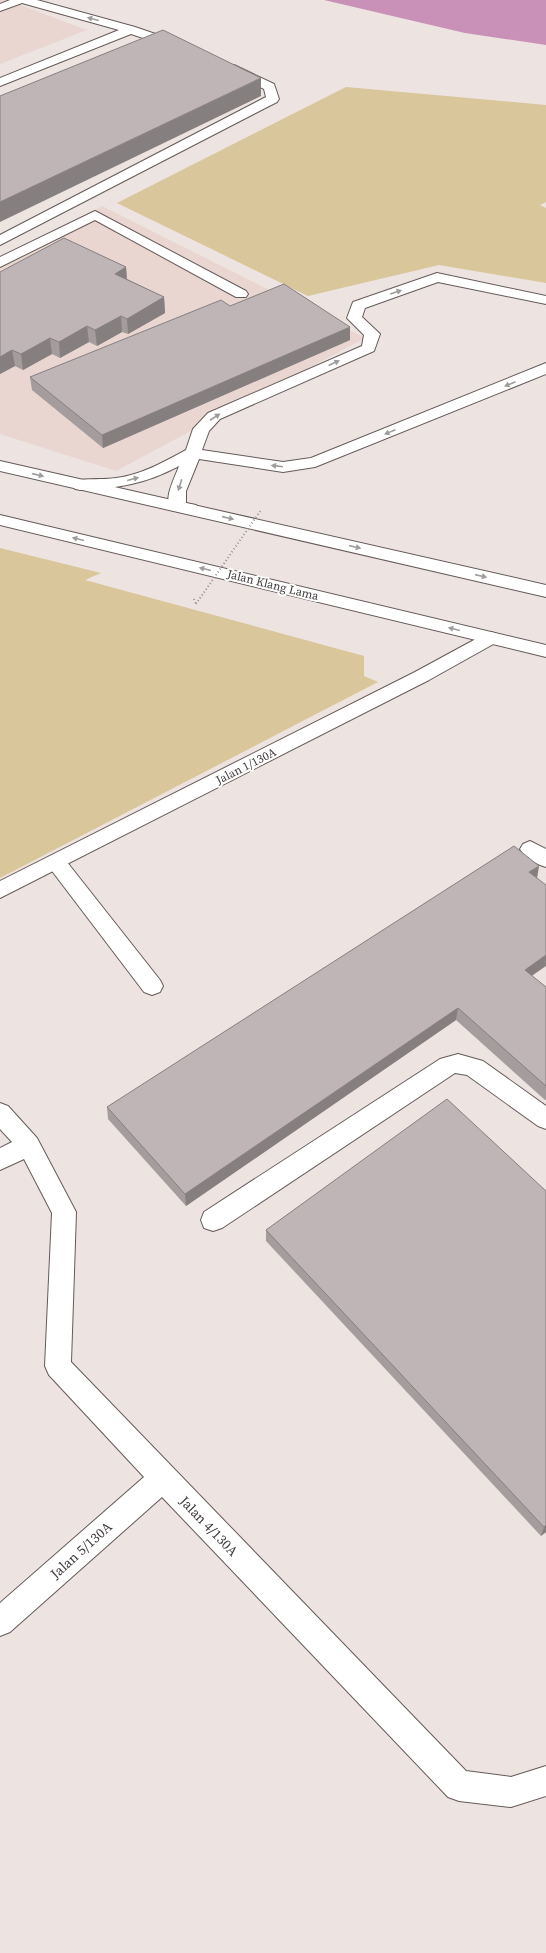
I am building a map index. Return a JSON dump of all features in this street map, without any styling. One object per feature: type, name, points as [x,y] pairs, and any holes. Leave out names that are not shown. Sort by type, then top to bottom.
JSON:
[{"type":"street","points":[[0,8],[20,0]]},
{"type":"street","points":[[24,0],[131,30],[180,47]]},
{"type":"street","points":[[0,82],[131,30]]},
{"type":"street","points":[[144,51],[166,42]]},
{"type":"street","points":[[0,240],[273,98],[270,87],[222,64]]},
{"type":"street","points":[[0,263],[95,215],[241,294]]},
{"type":"street","points":[[546,300],[437,277],[358,305],[354,318],[372,334],[369,348],[214,416],[201,429],[183,477],[177,506],[546,591]]},
{"type":"street","points":[[81,484],[118,483],[173,465],[193,453],[283,467],[315,462],[546,368]]},
{"type":"street","points":[[0,466],[190,509]]},
{"type":"street","name":"Jalan Klang Lama","points":[[0,520],[546,651]]},
{"type":"street","name":"Jalan 1/130A","points":[[0,890],[422,676],[491,638]]},
{"type":"street","points":[[56,862],[152,986]]},
{"type":"street","points":[[213,1220],[448,1066],[457,1063],[466,1064],[476,1068],[546,1118]]},
{"type":"street","points":[[0,1113],[28,1145],[0,1160]]},
{"type":"street","name":"Jalan 4/130A","points":[[28,1145],[64,1212],[58,1366],[163,1478],[459,1786],[511,1792],[546,1781]]},
{"type":"street","name":"Jalan 5/130A","points":[[0,1622],[163,1478]]},
{"type":"path","points":[[196,604],[261,510]]},
{"type":"shaded area","points":[[0,0],[7,0],[87,30],[0,64]]},
{"type":"shaded area","points":[[324,0],[546,0],[546,45],[465,33]]},
{"type":"shaded area","points":[[346,87],[546,105],[546,202],[540,205],[546,208],[546,283],[439,265],[308,296],[117,203]]},
{"type":"shaded area","points":[[102,206],[365,338],[116,471],[0,434],[0,263]]},
{"type":"shaded area","points":[[0,548],[101,573],[85,580],[364,656],[364,676],[378,682],[0,878]]},
{"type":"building","points":[[163,30],[261,78],[0,202],[0,96]]},
{"type":"building","points":[[64,238],[126,267],[115,274],[164,297],[127,319],[121,316],[95,330],[87,326],[59,342],[50,338],[21,354],[12,350],[0,357],[0,272]]},
{"type":"building","points":[[284,284],[350,327],[102,435],[30,377],[221,300],[230,306]]},
{"type":"building","points":[[514,846],[539,866],[529,872],[546,885],[546,955],[525,970],[546,987],[546,1086],[458,1008],[185,1194],[107,1107]]},
{"type":"building","points":[[447,1099],[546,1191],[546,1525],[544,1527],[266,1230]]}]
